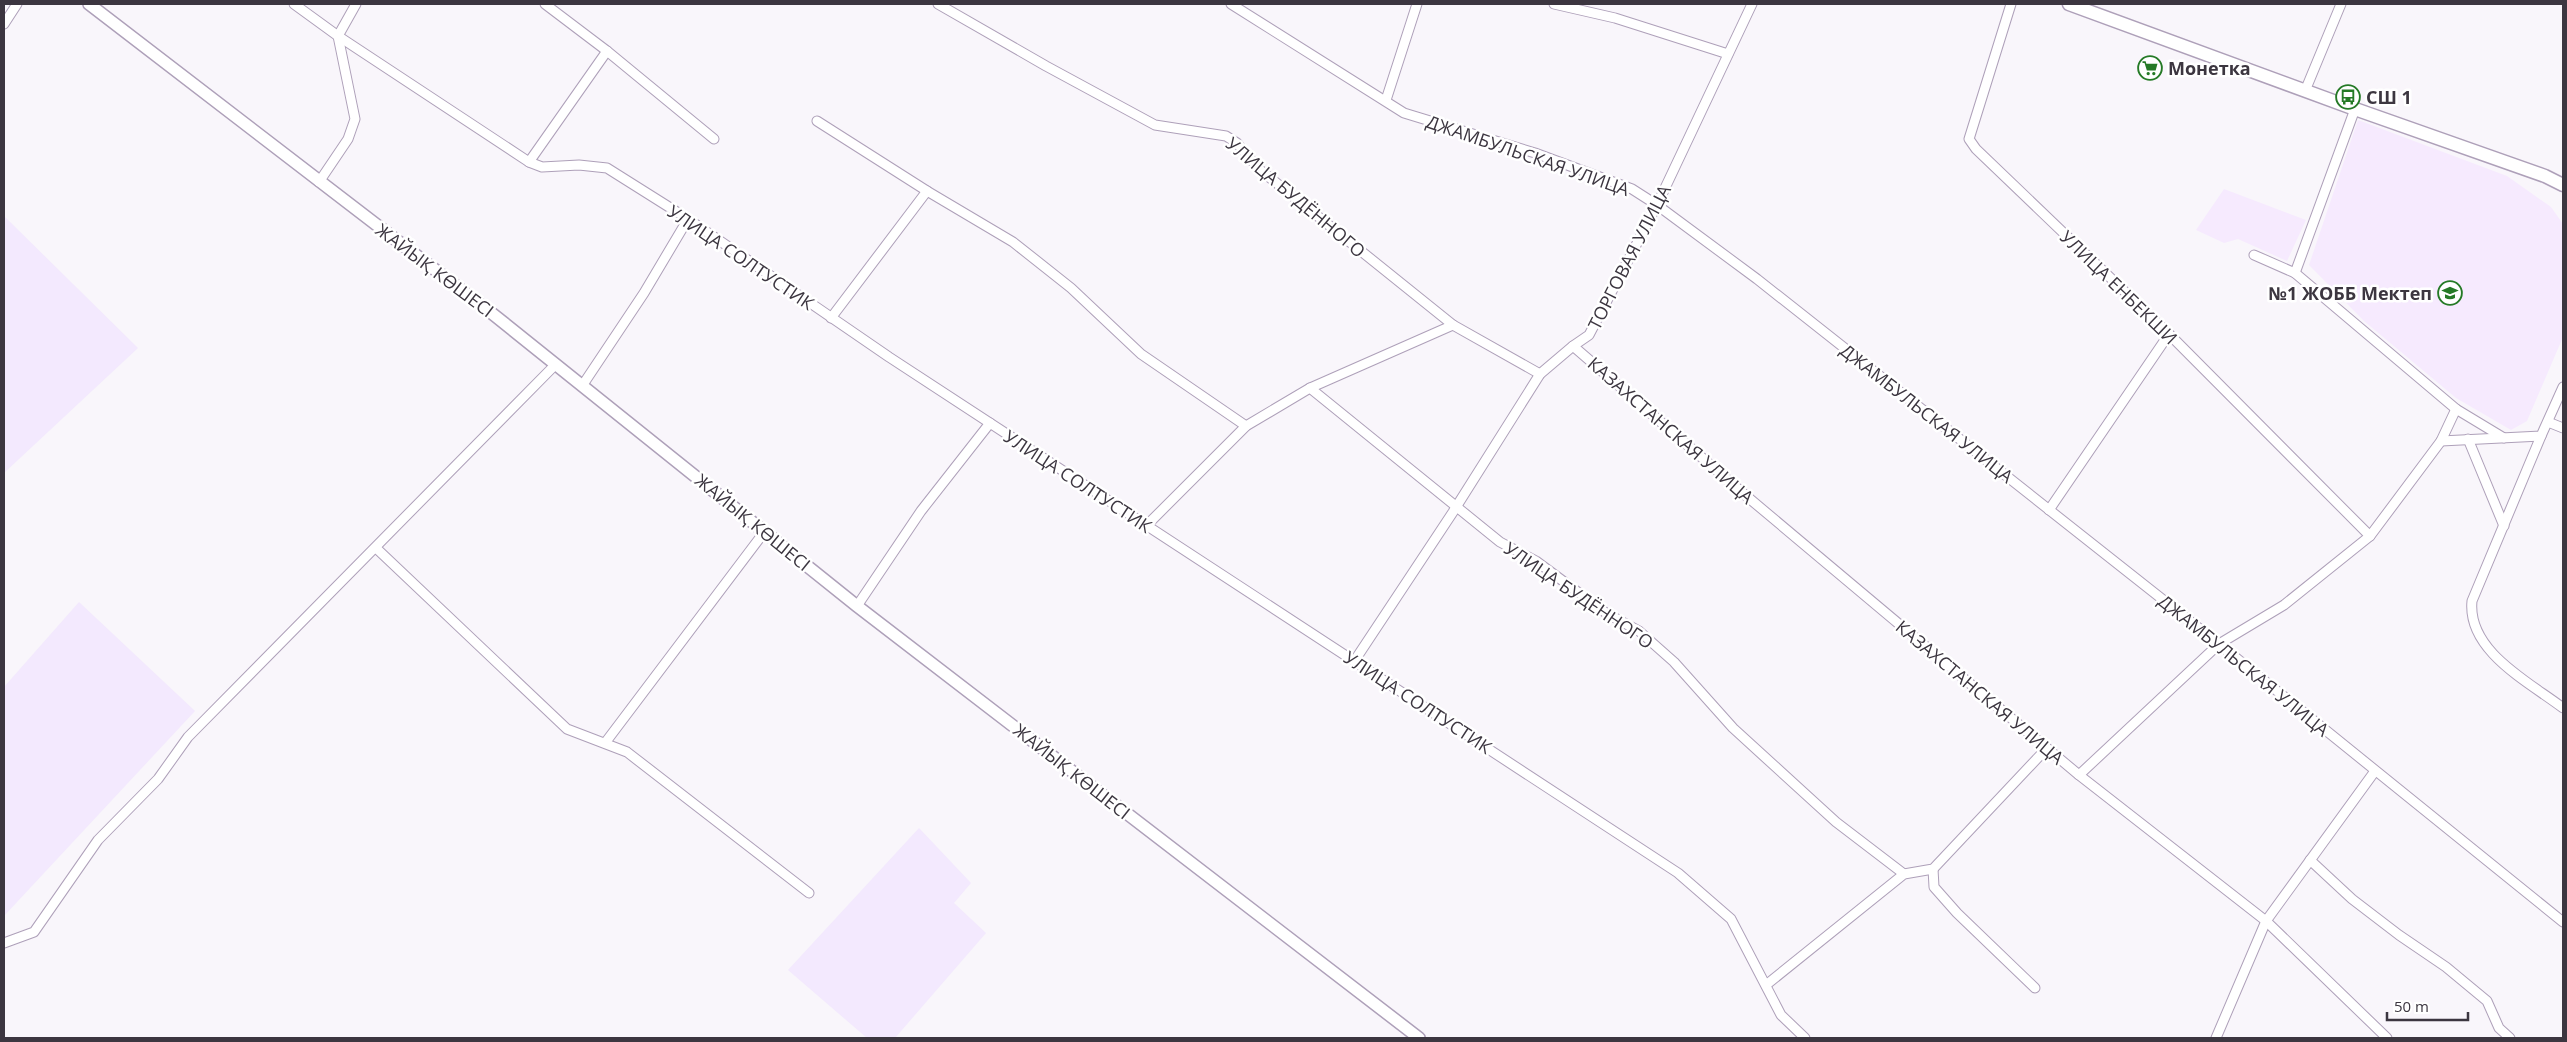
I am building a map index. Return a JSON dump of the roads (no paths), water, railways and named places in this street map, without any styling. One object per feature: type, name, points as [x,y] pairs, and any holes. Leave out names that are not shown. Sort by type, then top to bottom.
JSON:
[{"type":"main road","points":[[2069,4],[2305,91],[2545,176],[2563,185]]},
{"type":"street","points":[[4,24],[17,4]]},
{"type":"street","name":"ЖАЙЫҚ КӨШЕСІ","points":[[88,4],[556,364],[857,606],[1418,1038]]},
{"type":"street","name":"УЛИЦА СОЛТУСТИК","points":[[294,4],[338,36],[529,162],[542,167],[579,165],[607,168],[688,219],[830,318],[1678,873],[1731,918],[1782,1015],[1805,1038]]},
{"type":"street","points":[[319,182],[348,139],[355,119],[338,36],[356,4]]},
{"type":"street","points":[[545,4],[607,51],[714,139]]},
{"type":"street","name":"УЛИЦА БУДЁННОГО","points":[[938,4],[1046,66],[1155,125],[1226,136],[1237,143],[1259,169],[1453,325],[1540,374]]},
{"type":"street","name":"ДЖАМБУЛЬСКАЯ УЛИЦА","points":[[1231,4],[1404,113],[1535,153],[1632,189],[1657,205],[1757,279],[2219,644],[2563,922]]},
{"type":"street","points":[[1386,100],[1417,4]]},
{"type":"street","points":[[1554,4],[1615,18],[1728,54]]},
{"type":"street","name":"ТОРГОВАЯ УЛИЦА","points":[[1355,660],[1456,507],[1540,374],[1589,335],[1657,205],[1752,4]]},
{"type":"street","name":"УЛИЦА ЕНБЕКШИ","points":[[2011,4],[1969,139],[1976,149],[2168,334],[2370,536]]},
{"type":"street","points":[[2305,91],[2341,4]]},
{"type":"street","points":[[529,162],[607,51]]},
{"type":"street","points":[[2295,273],[2355,109]]},
{"type":"street","points":[[817,121],[926,191],[1013,242],[1071,288],[1141,354],[1246,426]]},
{"type":"street","points":[[830,318],[926,191]]},
{"type":"street","points":[[582,386],[644,293],[688,219]]},
{"type":"street","points":[[2254,255],[2295,273],[2456,409],[2504,438]]},
{"type":"street","points":[[1147,525],[1246,426],[1310,388],[1453,325]]},
{"type":"street","points":[[2049,510],[2168,334]]},
{"type":"street","name":"КАЗАХСТАНСКАЯ УЛИЦА","points":[[1573,346],[1752,500],[2079,775],[2266,921],[2387,1038]]},
{"type":"street","points":[[4,943],[34,932],[98,840],[158,779],[188,737],[556,364]]},
{"type":"street","points":[[2563,387],[2472,601],[2471,611],[2475,629],[2492,654],[2563,708]]},
{"type":"street","name":"УЛИЦА БУДЁННОГО","points":[[1310,388],[1500,542],[1536,562],[1606,613],[1639,631],[1674,662],[1732,728],[1836,822],[1904,874]]},
{"type":"street","points":[[2079,775],[2219,644],[2284,605],[2370,536],[2441,441],[2456,409]]},
{"type":"street","points":[[2548,422],[2563,428]]},
{"type":"street","points":[[857,606],[921,511],[990,423]]},
{"type":"street","points":[[2441,441],[2541,436]]},
{"type":"street","points":[[2468,440],[2504,526]]},
{"type":"street","points":[[605,742],[765,531]]},
{"type":"street","points":[[376,548],[566,729],[605,742],[627,752],[809,893]]},
{"type":"street","points":[[1766,985],[1904,874],[1933,869],[2047,748]]},
{"type":"street","points":[[2216,1038],[2266,921],[2375,771]]},
{"type":"street","points":[[2310,860],[2352,899],[2399,935],[2446,967],[2486,1001],[2499,1028],[2510,1038]]},
{"type":"street","points":[[1933,869],[1934,887],[1957,913],[2035,988]]},
{"type":"place","name":"Монетка","points":[[2150,68]]},
{"type":"place","name":"СШ 1","points":[[2348,97]]},
{"type":"place","name":"№1 ЖОББ Мектеп","points":[[2450,293]]}]
